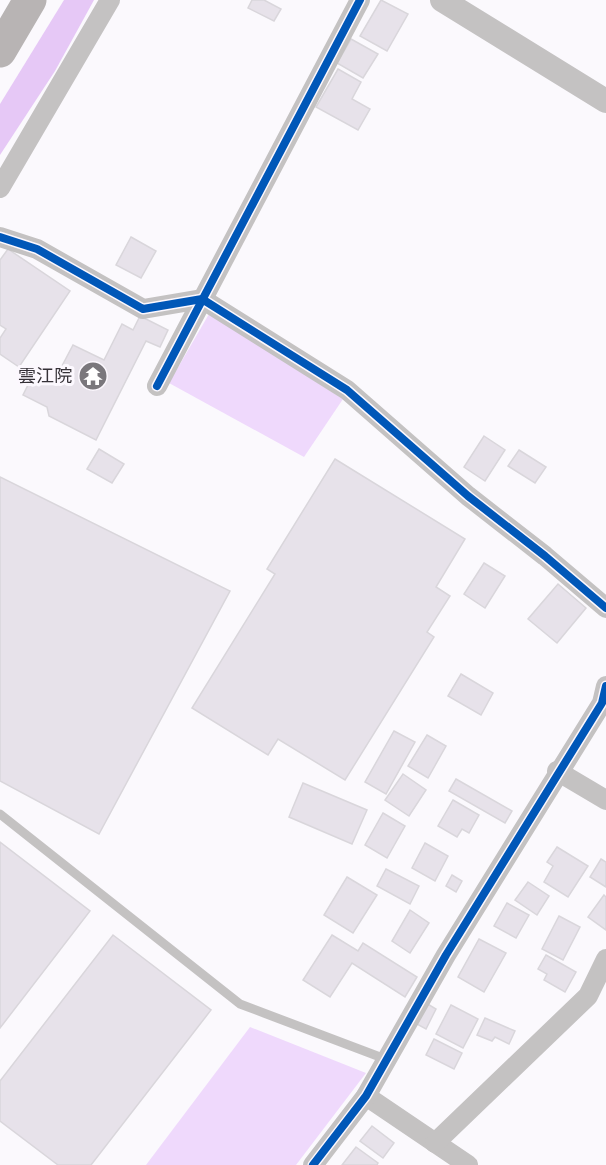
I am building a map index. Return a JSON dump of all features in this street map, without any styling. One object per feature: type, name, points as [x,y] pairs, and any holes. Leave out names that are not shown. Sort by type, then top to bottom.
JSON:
[{"type":"highway","points":[[0,51],[30,0]]},
{"type":"street","points":[[0,188],[110,0]]},
{"type":"street","points":[[157,386],[360,0]]},
{"type":"street","points":[[442,0],[606,101]]},
{"type":"street","points":[[0,237],[37,249],[143,309],[202,299],[347,390],[468,496],[545,556],[606,608]]},
{"type":"street","points":[[313,1165],[366,1096],[446,955],[557,771],[602,703],[606,686]]},
{"type":"street","points":[[557,771],[606,800]]},
{"type":"street","points":[[435,1143],[588,996],[606,959]]},
{"type":"street","points":[[366,1096],[468,1165]]},
{"type":"lane","points":[[0,814],[240,1004],[388,1060]]},
{"type":"shaded area","points":[[64,0],[94,0],[55,71],[0,155],[0,104]]},
{"type":"shaded area","points":[[209,314],[343,399],[304,457],[169,383]]},
{"type":"shaded area","points":[[250,1027],[366,1073],[296,1165],[146,1165]]},
{"type":"building","points":[[252,0],[264,0],[281,9],[274,21],[248,8]]},
{"type":"building","points":[[381,0],[408,14],[387,51],[360,36]]},
{"type":"building","points":[[351,39],[378,54],[363,78],[337,63]]},
{"type":"building","points":[[338,69],[361,82],[352,99],[370,109],[358,130],[316,107]]},
{"type":"building","points":[[131,237],[156,251],[141,278],[116,265]]},
{"type":"building","points":[[8,249],[70,291],[19,367],[0,354],[0,338],[6,329],[0,325],[0,260]]},
{"type":"building","name":"雲江院","points":[[140,316],[168,330],[160,347],[146,341],[96,440],[49,416],[47,407],[23,395],[35,371],[54,381],[73,345],[104,360],[122,324],[133,330]]},
{"type":"building","points":[[484,436],[505,450],[485,481],[464,467]]},
{"type":"building","points":[[99,449],[124,464],[112,483],[87,469]]},
{"type":"building","points":[[519,450],[546,467],[535,483],[508,466]]},
{"type":"building","points":[[335,459],[465,539],[436,587],[450,596],[427,632],[434,637],[345,780],[278,739],[268,755],[192,708],[275,574],[267,569]]},
{"type":"building","points":[[0,477],[230,591],[99,834],[0,781]]},
{"type":"building","points":[[484,563],[505,576],[485,608],[464,594]]},
{"type":"building","points":[[558,584],[586,608],[557,643],[528,619]]},
{"type":"building","points":[[461,674],[493,693],[481,715],[448,696]]},
{"type":"building","points":[[394,731],[415,742],[386,794],[365,782]]},
{"type":"building","points":[[427,735],[446,746],[428,778],[408,766]]},
{"type":"building","points":[[403,774],[426,790],[409,816],[385,800]]},
{"type":"building","points":[[456,779],[512,811],[505,823],[449,791]]},
{"type":"building","points":[[303,783],[367,810],[352,844],[289,817]]},
{"type":"building","points":[[453,800],[479,815],[469,833],[462,829],[457,837],[438,826]]},
{"type":"building","points":[[383,813],[405,826],[387,858],[365,845]]},
{"type":"building","points":[[0,842],[90,911],[0,1028]]},
{"type":"building","points":[[425,843],[448,856],[435,881],[412,868]]},
{"type":"building","points":[[557,847],[588,866],[568,897],[544,882],[553,866],[547,862]]},
{"type":"building","points":[[601,859],[606,862],[606,887],[590,877]]},
{"type":"building","points":[[386,869],[419,886],[410,904],[377,886]]},
{"type":"building","points":[[452,875],[462,881],[456,892],[446,886]]},
{"type":"building","points":[[347,877],[377,895],[353,933],[324,915]]},
{"type":"building","points":[[528,882],[549,896],[537,915],[515,900]]},
{"type":"building","points":[[604,895],[606,897],[606,930],[588,917]]},
{"type":"building","points":[[507,903],[529,915],[516,938],[494,926]]},
{"type":"building","points":[[410,910],[429,923],[410,953],[392,941]]},
{"type":"building","points":[[559,916],[580,927],[563,960],[542,949]]},
{"type":"building","points":[[113,935],[211,1010],[91,1165],[58,1165],[0,1121],[0,1081]]},
{"type":"building","points":[[332,935],[358,951],[363,943],[417,977],[405,997],[352,963],[330,997],[303,980]]},
{"type":"building","points":[[479,939],[506,953],[484,992],[458,977]]},
{"type":"building","points":[[546,955],[576,972],[565,992],[544,980],[547,974],[538,969]]},
{"type":"building","points":[[426,1003],[436,1009],[426,1029],[415,1023]]},
{"type":"building","points":[[451,1005],[478,1019],[463,1048],[436,1034]]},
{"type":"building","points":[[485,1018],[515,1031],[509,1044],[495,1037],[492,1041],[477,1035]]},
{"type":"building","points":[[434,1039],[462,1053],[454,1069],[426,1055]]},
{"type":"building","points":[[372,1126],[394,1143],[383,1158],[360,1141]]},
{"type":"building","points":[[356,1147],[378,1163],[377,1165],[342,1165]]},
{"type":"cycle path","points":[[157,386],[360,0]]},
{"type":"cycle path","points":[[0,237],[37,249],[143,309],[202,299],[347,390],[468,496],[545,556],[606,608]]},
{"type":"cycle path","points":[[313,1165],[366,1096],[446,955],[602,703],[606,686]]},
{"type":"place","name":"雲江院","points":[[93,376]]}]
